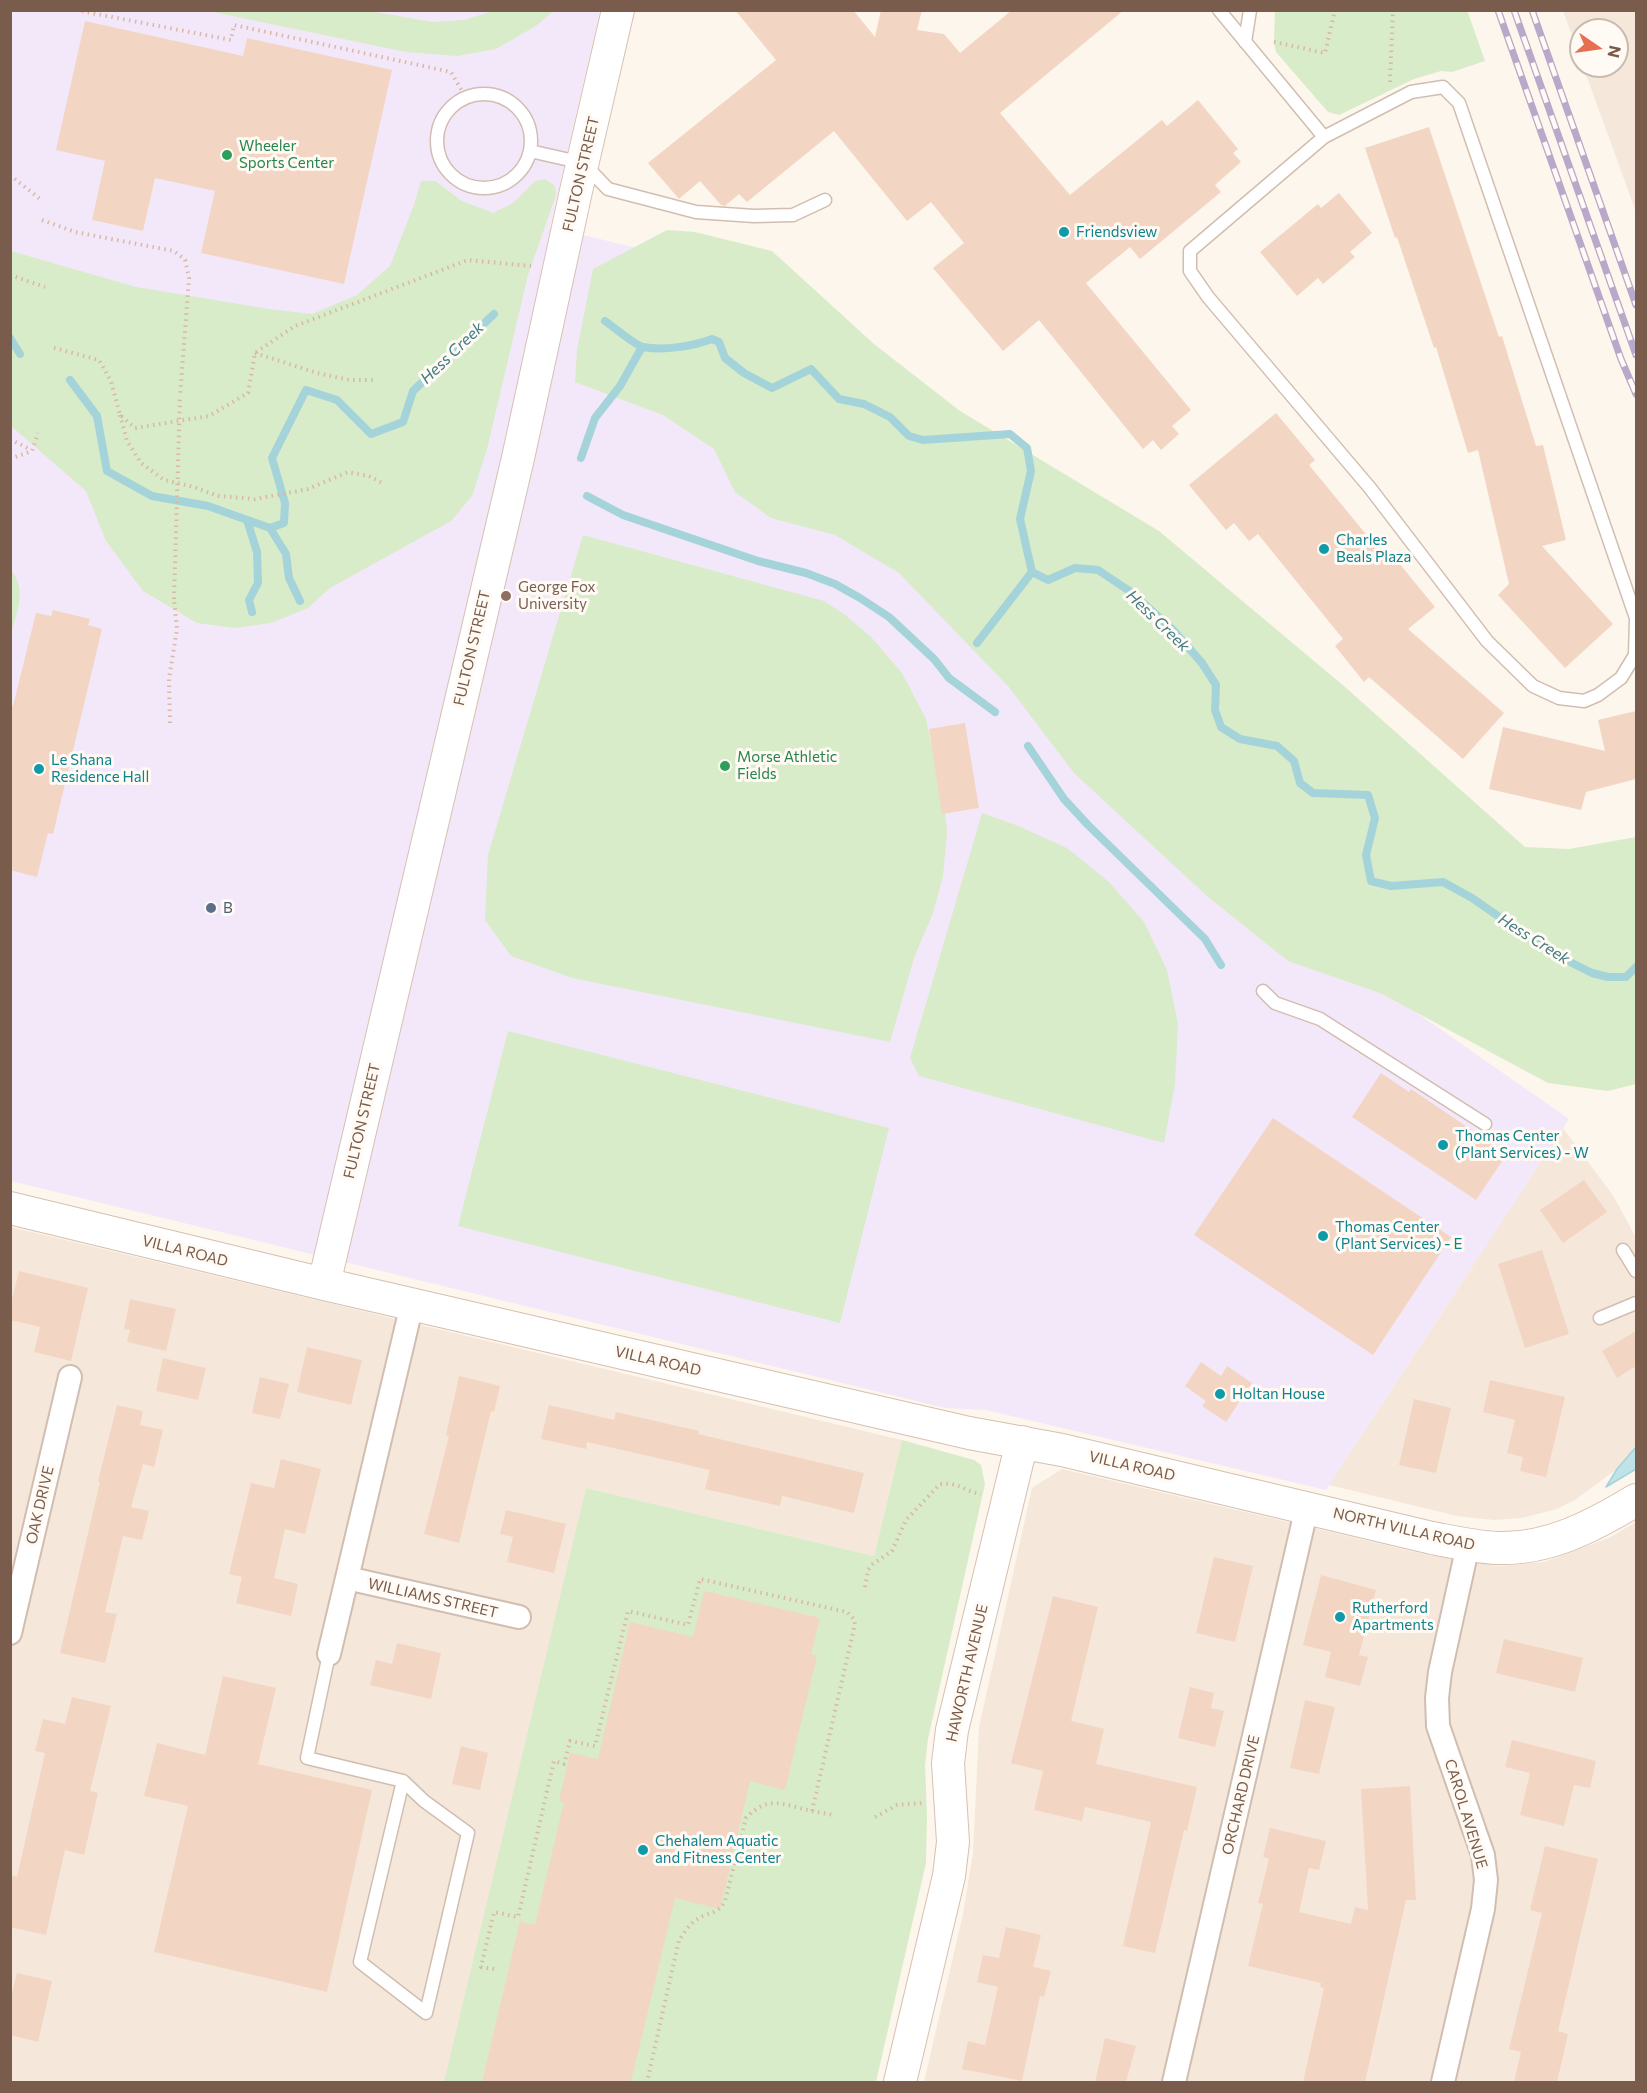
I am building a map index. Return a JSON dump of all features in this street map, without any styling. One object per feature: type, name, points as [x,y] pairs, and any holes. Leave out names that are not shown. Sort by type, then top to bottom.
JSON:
[{"type":"street","name":"FULTON STREET","points":[[324,1284],[518,458],[618,10]]},
{"type":"street","name":"VILLA ROAD","points":[[10,1208],[324,1284],[1307,1508]]},
{"type":"street","points":[[329,1654],[412,1304]]},
{"type":"street","name":"OAK DRIVE","points":[[11,1627],[70,1377]]},
{"type":"street","name":"HAWORTH AVENUE","points":[[900,2082],[949,1876],[953,1842],[948,1763],[952,1730],[1022,1442]]},
{"type":"street","name":"NORTH VILLA ROAD","points":[[1307,1508],[1432,1538],[1499,1548],[1546,1542],[1579,1531],[1636,1500]]},
{"type":"street","name":"ORCHARD DRIVE","points":[[1174,2082],[1307,1508]]},
{"type":"street","name":"CAROL AVENUE","points":[[1443,2082],[1483,1909],[1486,1880],[1483,1855],[1438,1726],[1437,1698],[1440,1672],[1468,1545]]},
{"type":"street","name":"WILLIAMS STREET","points":[[347,1578],[519,1617]]},
{"type":"lane","points":[[1219,10],[1323,137]]},
{"type":"lane","points":[[1245,42],[1250,10]]},
{"type":"lane","points":[[1443,87],[1459,103],[1636,618],[1635,655],[1621,678],[1598,695],[1584,701],[1559,699],[1533,686],[1487,641],[1370,488],[1208,297],[1190,271],[1190,251],[1323,137],[1411,92],[1443,87]]},
{"type":"lane","points":[[475,95],[493,95],[510,102],[523,115],[530,132],[530,151],[523,168],[509,181],[492,188],[474,188],[457,180],[444,167],[438,150],[437,132],[445,115],[458,102],[466,98],[475,95]]},
{"type":"lane","points":[[530,151],[583,163],[608,189],[696,212],[754,216],[793,215],[825,200]]},
{"type":"lane","points":[[1263,991],[1275,1003],[1320,1019],[1485,1124]]},
{"type":"lane","points":[[1623,1250],[1636,1271]]},
{"type":"lane","points":[[1600,1318],[1636,1303]]},
{"type":"lane","points":[[329,1654],[307,1758],[404,1781],[424,1801],[468,1833],[426,2013],[360,1962],[404,1781]]},
{"type":"path","points":[[76,10],[231,40],[234,25],[451,72],[466,98]]},
{"type":"path","points":[[1274,42],[1325,53],[1335,10]]},
{"type":"path","points":[[1390,87],[1394,10]]},
{"type":"path","points":[[10,175],[40,199]]},
{"type":"path","points":[[42,220],[75,232],[174,251],[185,260],[189,278],[180,397],[174,599],[177,629],[170,679],[170,723]]},
{"type":"path","points":[[120,415],[135,428],[209,416],[248,393],[255,353],[296,326],[468,260],[541,265]]},
{"type":"path","points":[[10,275],[45,286]]},
{"type":"path","points":[[54,348],[99,360],[111,381],[126,441],[141,463],[164,480],[218,496],[255,499],[299,491],[331,481],[348,472],[369,476],[384,484]]},
{"type":"path","points":[[255,353],[317,373],[349,380],[376,380]]},
{"type":"path","points":[[32,451],[38,433]]},
{"type":"path","points":[[10,439],[32,451]]},
{"type":"path","points":[[10,459],[32,451]]},
{"type":"path","points":[[865,1587],[868,1570],[892,1551],[906,1520],[940,1484],[952,1483],[982,1494]]},
{"type":"path","points":[[494,1969],[481,1967],[494,1912],[518,1917],[554,1761],[564,1764],[570,1741],[595,1746],[628,1611],[688,1625],[700,1578],[847,1612],[854,1619],[855,1624],[812,1811]]},
{"type":"path","points":[[854,1619],[860,1614]]},
{"type":"path","points":[[646,2082],[680,1940],[687,1928],[697,1919],[714,1913],[725,1901],[746,1818],[762,1804],[770,1802],[833,1815]]},
{"type":"path","points":[[875,1817],[897,1805],[923,1803]]},
{"type":"shaded area","name":"George Fox University","points":[[11,10],[600,11],[550,227],[711,266],[1294,927],[1569,1119],[1326,1490],[986,1410],[945,1408],[11,1181]]},
{"type":"shaded area","points":[[1563,11],[1636,11],[1636,212],[1587,78],[1629,78],[1629,18],[1569,18],[1569,27]]},
{"type":"shaded area","points":[[1563,1128],[1614,1197],[1636,1238],[1636,1447],[1617,1469],[1575,1500],[1557,1509],[1522,1518],[1494,1520],[1457,1516],[1329,1485]]},
{"type":"shaded area","points":[[11,1227],[902,1440],[874,1556],[586,1488],[454,2082],[11,2082]]},
{"type":"shaded area","points":[[1062,1469],[1428,1555],[1498,1566],[1544,1562],[1609,1538],[1636,1522],[1636,2082],[924,2082],[963,1914],[973,1853],[979,1727],[1032,1488]]},
{"type":"green space","points":[[1467,10],[1485,61],[1452,72],[1441,71],[1414,79],[1339,115],[1328,112],[1276,52],[1274,42],[1275,11]]},
{"type":"green space","points":[[208,11],[369,11],[433,22],[464,20],[493,11],[553,11],[536,26],[496,49],[457,56],[406,52]]},
{"type":"green space","points":[[545,179],[555,186],[556,195],[528,275],[487,449],[472,496],[451,521],[330,588],[308,608],[271,623],[235,628],[197,623],[143,591],[106,541],[86,491],[11,426],[11,251],[136,287],[312,314],[357,295],[390,266],[421,181],[435,181],[462,201],[493,213],[513,203],[535,181]]},
{"type":"green space","points":[[667,230],[695,232],[772,251],[874,344],[960,411],[1159,531],[1345,687],[1525,847],[1569,849],[1636,837],[1636,1084],[1608,1091],[1548,1083],[1380,993],[1288,961],[1207,896],[1074,773],[1008,686],[899,573],[835,535],[771,518],[735,492],[714,449],[663,415],[575,382],[577,350],[593,269]]},
{"type":"green space","name":"Morse Athletic Fields","points":[[583,535],[824,601],[844,614],[871,637],[902,673],[926,719],[947,832],[943,876],[933,913],[914,958],[890,1042],[572,978],[511,956],[485,920],[488,855]]},
{"type":"green space","points":[[11,570],[16,577],[20,593],[11,633]]},
{"type":"green space","points":[[982,813],[1016,825],[1067,848],[1109,882],[1144,922],[1167,970],[1178,1024],[1175,1084],[1164,1143],[919,1076],[910,1058]]},
{"type":"green space","points":[[508,1031],[889,1128],[840,1323],[458,1226]]},
{"type":"green space","points":[[902,1440],[974,1460],[981,1465],[985,1484],[928,1739],[925,1765],[926,1863],[876,2082],[444,2082],[586,1488],[874,1556]]},
{"type":"water","points":[[1636,1447],[1636,1469],[1606,1487],[1617,1469]]},
{"type":"building","name":"Friendsview","points":[[735,10],[853,10],[875,37],[881,10],[922,10],[917,30],[944,34],[960,53],[1012,10],[1124,10],[1000,113],[1070,195],[1162,120],[1167,126],[1198,100],[1238,149],[1233,153],[1241,162],[1215,185],[1221,192],[1140,259],[1130,247],[1086,283],[1191,410],[1172,426],[1179,434],[1161,450],[1153,440],[1143,449],[1039,320],[1003,351],[933,268],[964,243],[931,202],[907,221],[834,131],[747,202],[739,194],[725,206],[721,205],[700,181],[679,199],[648,163],[776,60]]},
{"type":"building","name":"Wheeler Sports Center","points":[[85,21],[243,56],[247,38],[392,70],[344,284],[201,253],[215,191],[155,178],[143,231],[92,220],[105,161],[56,150]]},
{"type":"building","points":[[1429,127],[1499,337],[1502,336],[1536,446],[1543,445],[1566,540],[1542,546],[1613,624],[1565,668],[1498,595],[1509,584],[1478,450],[1468,453],[1436,347],[1434,348],[1365,148]]},
{"type":"building","points":[[1339,193],[1372,233],[1350,252],[1355,257],[1323,284],[1318,278],[1297,296],[1260,252],[1318,204],[1321,208]]},
{"type":"building","name":"Charles Beals Plaza","points":[[1276,413],[1315,460],[1309,465],[1388,561],[1394,557],[1435,607],[1408,629],[1504,713],[1463,759],[1369,677],[1364,682],[1335,646],[1343,639],[1258,534],[1249,541],[1234,523],[1226,530],[1189,485]]},
{"type":"building","name":"Le Shana Residence Hall","points":[[53,610],[90,619],[88,625],[102,629],[53,834],[48,833],[37,877],[10,870],[10,705],[13,706],[36,613],[51,616]]},
{"type":"building","points":[[1636,711],[1636,779],[1586,792],[1581,810],[1489,789],[1503,727],[1605,751],[1598,720]]},
{"type":"building","points":[[965,723],[979,808],[942,814],[929,729]]},
{"type":"building","name":"Thomas Center (Plant Services) - W","points":[[1381,1073],[1409,1092],[1411,1089],[1507,1154],[1476,1200],[1352,1117]]},
{"type":"building","name":"Thomas Center (Plant Services) - E","points":[[1273,1118],[1451,1237],[1373,1355],[1194,1235]]},
{"type":"building","points":[[1584,1180],[1607,1212],[1563,1243],[1540,1210]]},
{"type":"building","points":[[1542,1250],[1569,1334],[1525,1348],[1498,1264]]},
{"type":"building","points":[[19,1271],[88,1288],[71,1361],[34,1352],[40,1327],[10,1320],[10,1307]]},
{"type":"building","points":[[130,1299],[176,1309],[166,1351],[127,1342],[130,1330],[124,1329]]},
{"type":"building","points":[[1636,1331],[1636,1366],[1617,1378],[1602,1351]]},
{"type":"building","points":[[307,1347],[362,1360],[351,1405],[297,1392]]},
{"type":"building","points":[[163,1358],[206,1368],[198,1400],[156,1391]]},
{"type":"building","name":"Holtan House","points":[[1201,1362],[1221,1376],[1227,1366],[1252,1383],[1226,1422],[1202,1406],[1206,1401],[1185,1386]]},
{"type":"building","points":[[459,1376],[500,1386],[494,1412],[491,1411],[459,1543],[424,1534],[449,1436],[446,1435]]},
{"type":"building","points":[[260,1377],[289,1384],[280,1419],[252,1413]]},
{"type":"building","points":[[1490,1380],[1565,1397],[1546,1477],[1520,1471],[1523,1457],[1507,1453],[1515,1420],[1483,1412]]},
{"type":"building","points":[[1414,1399],[1451,1408],[1436,1473],[1399,1465]]},
{"type":"building","points":[[117,1405],[143,1411],[140,1425],[163,1430],[154,1467],[143,1464],[131,1507],[149,1511],[142,1540],[123,1536],[105,1612],[117,1614],[105,1663],[60,1653]]},
{"type":"building","points":[[549,1405],[614,1420],[616,1412],[864,1473],[854,1513],[782,1496],[780,1506],[705,1489],[710,1470],[587,1442],[586,1449],[541,1439]]},
{"type":"building","points":[[281,1459],[321,1469],[305,1534],[285,1529],[274,1578],[298,1584],[291,1616],[236,1603],[242,1577],[229,1574],[251,1483],[274,1488]]},
{"type":"building","points":[[506,1510],[566,1524],[554,1573],[507,1562],[513,1537],[500,1534]]},
{"type":"building","points":[[1214,1557],[1253,1566],[1235,1642],[1196,1633]]},
{"type":"building","name":"Rutherford Apartments","points":[[1321,1575],[1376,1590],[1359,1655],[1368,1657],[1360,1686],[1325,1677],[1331,1652],[1303,1645]]},
{"type":"building","name":"Chehalem Aquatic and Fitness Center","points":[[704,1591],[820,1618],[811,1654],[817,1656],[785,1790],[750,1781],[720,1909],[675,1898],[631,2082],[482,2082],[520,1921],[535,1925],[564,1802],[559,1801],[570,1753],[598,1759],[630,1622],[693,1637]]},
{"type":"building","points":[[1053,1596],[1098,1607],[1071,1721],[1104,1729],[1096,1764],[1197,1787],[1187,1831],[1184,1830],[1155,1953],[1123,1946],[1151,1822],[1085,1807],[1082,1821],[1034,1810],[1043,1771],[1011,1763]]},
{"type":"building","points":[[1504,1639],[1583,1658],[1575,1692],[1496,1673]]},
{"type":"building","points":[[397,1643],[441,1653],[431,1699],[370,1685],[376,1660],[392,1664]]},
{"type":"building","points":[[223,1676],[276,1688],[258,1764],[372,1790],[327,1992],[154,1952],[188,1806],[144,1796],[157,1743],[205,1755]]},
{"type":"building","points":[[1190,1687],[1214,1693],[1211,1708],[1224,1711],[1215,1747],[1178,1738]]},
{"type":"building","points":[[72,1697],[111,1706],[90,1791],[98,1793],[84,1855],[65,1850],[46,1935],[10,1927],[10,1875],[17,1877],[45,1753],[35,1751],[43,1719],[65,1724]]},
{"type":"building","points":[[1305,1700],[1335,1707],[1319,1774],[1290,1768]]},
{"type":"building","points":[[1512,1740],[1596,1761],[1590,1788],[1574,1785],[1564,1826],[1520,1815],[1530,1773],[1505,1767]]},
{"type":"building","points":[[461,1746],[488,1753],[480,1790],[452,1784]]},
{"type":"building","points":[[1410,1786],[1416,1900],[1406,1900],[1365,2082],[1303,2082],[1324,1988],[1320,1987],[1321,1983],[1248,1966],[1263,1904],[1258,1903],[1269,1859],[1263,1857],[1270,1828],[1326,1841],[1319,1870],[1309,1868],[1299,1912],[1351,1924],[1355,1907],[1368,1910],[1361,1789]]},
{"type":"building","points":[[1545,1846],[1598,1859],[1558,2031],[1568,2034],[1557,2082],[1514,2082],[1521,2052],[1509,2049],[1542,1913],[1530,1910]]},
{"type":"building","points":[[1006,1927],[1041,1935],[1033,1967],[1051,1971],[1044,1997],[1040,1996],[1022,2081],[962,2069],[968,2041],[985,2045],[998,1987],[977,1982],[983,1955],[999,1958]]},
{"type":"building","points":[[17,1973],[52,1981],[38,2042],[10,2035],[10,2002]]},
{"type":"building","points":[[1105,2038],[1136,2046],[1126,2082],[1095,2082]]},
{"type":"waterway","name":"Hess Creek","points":[[70,380],[97,416],[107,471],[152,496],[208,506],[270,528],[284,523],[285,503],[272,458],[306,390],[337,400],[371,434],[403,422],[413,391],[494,314]]},
{"type":"waterway","name":"Hess Creek","points":[[605,321],[643,347],[678,347],[712,339],[719,342],[725,358],[744,373],[772,388],[811,369],[839,399],[864,404],[890,417],[909,436],[923,440],[1010,434],[1027,448],[1031,471],[1020,519],[1032,572],[1048,580],[1075,568],[1098,570],[1131,592],[1173,630],[1202,663],[1216,685],[1215,710],[1221,727],[1240,739],[1277,746],[1294,761],[1300,783],[1313,793],[1368,795],[1375,818],[1366,855],[1371,881],[1391,886],[1443,882],[1472,898],[1550,952],[1592,973],[1608,977],[1626,977],[1636,967]]},
{"type":"waterway","name":"Hess Creek","points":[[10,338],[20,354]]},
{"type":"waterway","points":[[581,458],[595,418],[620,386],[642,347]]},
{"type":"waterway","points":[[587,496],[623,515],[758,561],[806,573],[835,584],[889,617],[934,659],[949,678],[995,712]]},
{"type":"waterway","points":[[247,520],[257,552],[258,583],[249,600],[252,612]]},
{"type":"waterway","points":[[270,528],[286,554],[289,578],[300,601]]},
{"type":"waterway","points":[[977,643],[1032,572]]},
{"type":"waterway","points":[[1028,746],[1064,799],[1205,939],[1221,965]]},
{"type":"railway","points":[[1498,10],[1621,359],[1636,394]]},
{"type":"railway","points":[[1514,10],[1636,355]]},
{"type":"railway","points":[[1532,10],[1636,305]]},
{"type":"place","name":"Wheeler Sports Center","points":[[227,155]]},
{"type":"place","name":"Friendsview","points":[[1064,232]]},
{"type":"place","name":"Charles Beals Plaza","points":[[1324,549]]},
{"type":"place","name":"George Fox University","points":[[506,596]]},
{"type":"place","name":"Morse Athletic Fields","points":[[725,766]]},
{"type":"place","name":"Le Shana Residence Hall","points":[[39,769]]},
{"type":"place","name":"B","points":[[211,908]]},
{"type":"place","name":"Thomas Center (Plant Services) - W","points":[[1443,1145]]},
{"type":"place","name":"Thomas Center (Plant Services) - E","points":[[1323,1236]]},
{"type":"place","name":"Holtan House","points":[[1220,1394]]},
{"type":"place","name":"Rutherford Apartments","points":[[1340,1617]]},
{"type":"place","name":"Chehalem Aquatic and Fitness Center","points":[[643,1850]]}]
